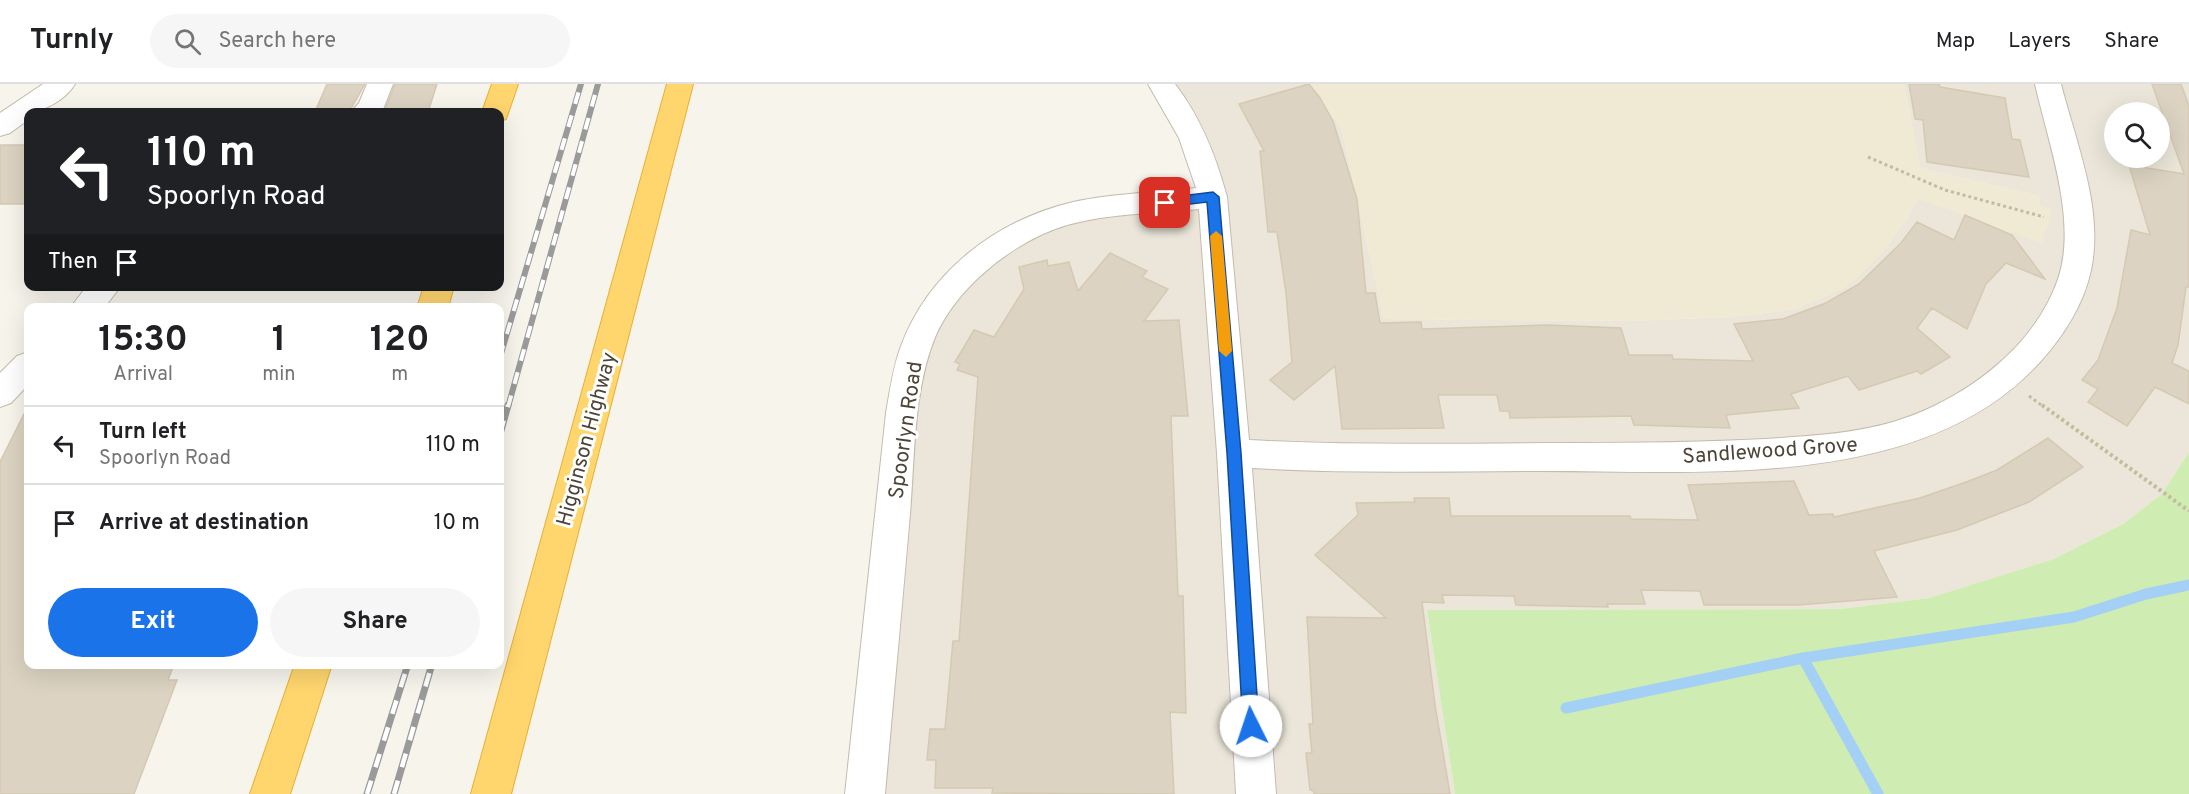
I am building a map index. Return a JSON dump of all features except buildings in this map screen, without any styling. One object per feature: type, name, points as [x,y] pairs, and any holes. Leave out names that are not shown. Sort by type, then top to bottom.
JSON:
[{"type":"highway","points":[[497,108],[505,84]]},
{"type":"highway","name":"Higginson Highway","points":[[491,794],[680,84]]},
{"type":"highway","points":[[270,794],[312,669]]},
{"type":"street","points":[[28,108],[62,84]]},
{"type":"street","points":[[369,108],[380,84]]},
{"type":"street","points":[[1161,84],[1192,130],[1203,156],[1213,197],[1234,453],[1256,794]]},
{"type":"street","name":"Sandlewood Grove","points":[[1234,453],[1454,457],[1699,457],[1815,450],[1864,444],[1905,432],[1946,413],[2004,378],[2038,344],[2060,311],[2074,279],[2080,225],[2076,195],[2048,84]]},
{"type":"street","points":[[0,128],[24,111]]},
{"type":"street","points":[[0,128],[24,131]]},
{"type":"street","name":"Spoorlyn Road","points":[[865,794],[903,415],[922,332],[933,313],[958,279],[992,251],[1055,218],[1105,209],[1213,197]]},
{"type":"street","points":[[90,303],[101,291]]},
{"type":"street","points":[[0,394],[24,369]]},
{"type":"path","points":[[1868,157],[1945,190],[2080,225]]},
{"type":"path","points":[[2004,378],[2189,511]]},
{"type":"shaded area","points":[[1161,84],[1311,84],[1342,131],[1384,319],[1631,321],[1731,317],[1795,309],[1844,288],[1908,218],[1917,198],[2040,205],[2039,196],[1920,168],[1904,84],[2189,84],[2189,452],[2162,494],[2123,524],[2054,559],[1929,598],[1840,609],[1427,610],[1455,794],[865,794],[881,639],[920,332],[1024,231],[1212,196]]},
{"type":"shaded area","points":[[1311,84],[1904,84],[1920,168],[2039,196],[2040,205],[2051,209],[2050,219],[2042,243],[1918,199],[1908,218],[1883,252],[1845,288],[1795,309],[1731,317],[1631,321],[1384,319],[1342,131]]},
{"type":"green space","points":[[2189,452],[2189,794],[1455,794],[1427,610],[1840,609],[1929,598],[2054,559],[2123,524],[2162,494]]},
{"type":"waterway","points":[[1803,658],[2074,617],[2146,594],[2189,585]]},
{"type":"waterway","points":[[1566,708],[1803,658]]},
{"type":"waterway","points":[[1803,658],[1878,794]]},
{"type":"railway","points":[[504,344],[581,84]]},
{"type":"railway","points":[[508,407],[598,84]]},
{"type":"railway","points":[[504,420],[508,405]]},
{"type":"railway","points":[[367,794],[406,669]]},
{"type":"railway","points":[[394,794],[431,669]]},
{"type":"slow traffic","points":[[1216,236],[1226,351]]},
{"type":"route","points":[[1165,203],[1213,197],[1234,453],[1251,726]]}]
